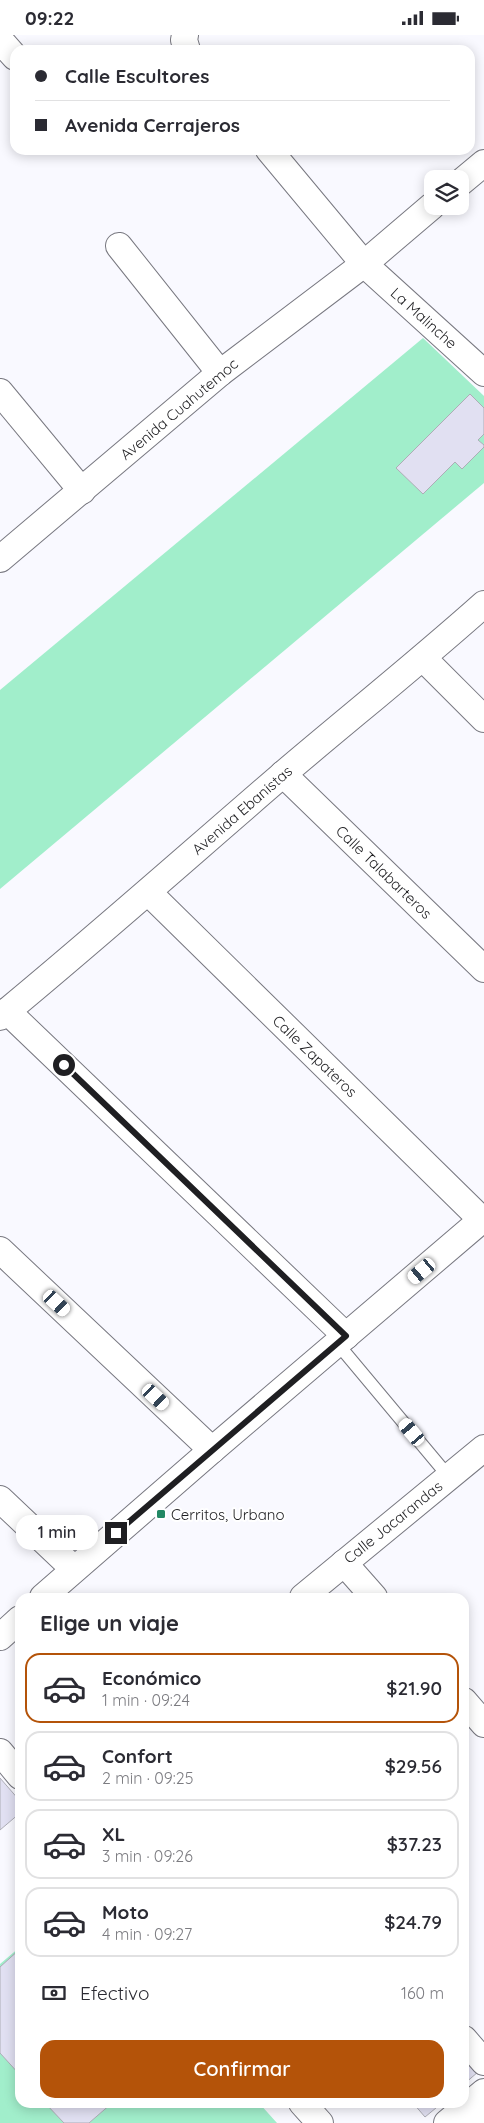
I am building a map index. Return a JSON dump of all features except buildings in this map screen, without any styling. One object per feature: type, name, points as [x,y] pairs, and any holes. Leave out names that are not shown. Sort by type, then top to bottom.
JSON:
[{"type":"street","points":[[0,40],[10,51]]},
{"type":"street","name":"La Malinche","points":[[273,155],[364,264],[484,373]]},
{"type":"street","points":[[469,176],[484,163]]},
{"type":"street","name":"Avenida Cuahutemoc","points":[[0,559],[220,373],[364,264],[424,213]]},
{"type":"street","points":[[119,246],[220,373]]},
{"type":"street","points":[[0,392],[82,491]]},
{"type":"street","name":"Avenida Ebanistas","points":[[4,1014],[484,604]]},
{"type":"street","points":[[423,658],[484,719]]},
{"type":"street","name":"Calle Talabarteros","points":[[283,774],[484,969]]},
{"type":"street","name":"Calle Zapateros","points":[[148,892],[483,1219]]},
{"type":"street","points":[[4,1014],[342,1340]]},
{"type":"street","points":[[47,1593],[483,1219]]},
{"type":"street","points":[[0,1250],[212,1450]]},
{"type":"street","name":"Calle Jacarandas","points":[[308,1593],[484,1448]]},
{"type":"street","points":[[0,1499],[74,1569]]},
{"type":"street","points":[[344,1563],[370,1593]]},
{"type":"street","points":[[0,1637],[15,1624]]},
{"type":"street","points":[[469,1707],[484,1724]]},
{"type":"street","points":[[0,1752],[15,1770]]},
{"type":"street","points":[[469,2045],[484,2062]]},
{"type":"street","points":[[448,2123],[479,2106]]},
{"type":"street","points":[[306,2108],[320,2123]]},
{"type":"lane","points":[[342,1340],[449,1477]]},
{"type":"green space","points":[[423,338],[484,396],[484,483],[0,889],[0,690]]},
{"type":"green space","points":[[15,1951],[15,2108],[264,2108],[277,2123],[0,2123],[0,1964]]},
{"type":"place","name":"Cerritos, Urbano","points":[[161,1514]]},
{"type":"route","points":[[64,1065],[346,1336],[116,1533]]}]
